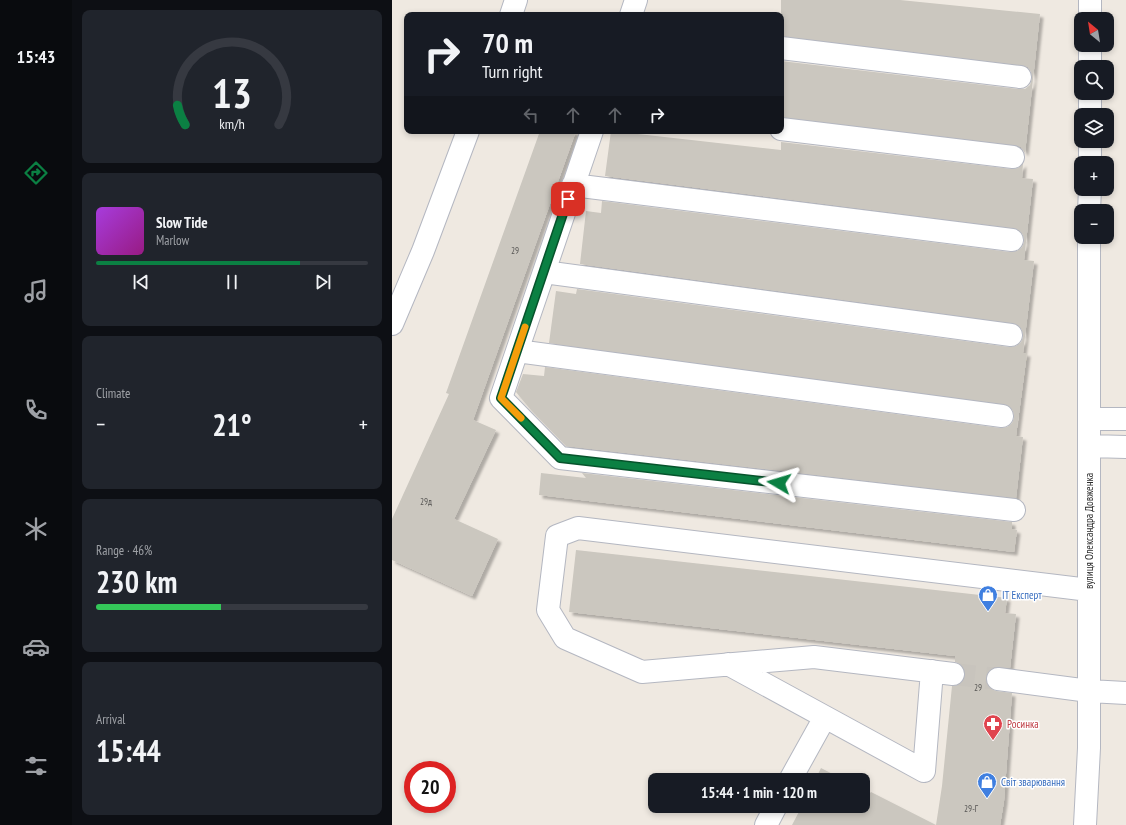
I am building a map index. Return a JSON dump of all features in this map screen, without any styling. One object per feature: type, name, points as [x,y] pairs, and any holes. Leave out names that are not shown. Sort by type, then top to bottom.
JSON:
[{"type":"street","points":[[512,12],[516,0]]},
{"type":"street","points":[[632,12],[636,0]]},
{"type":"street","points":[[1090,0],[1090,12]]},
{"type":"street","points":[[784,48],[1020,77]]},
{"type":"street","points":[[784,129],[1013,157]]},
{"type":"street","points":[[392,324],[423,251],[467,134]]},
{"type":"street","points":[[591,134],[501,398],[560,458],[1014,510]]},
{"type":"street","points":[[573,185],[1012,240]]},
{"type":"street","name":"вулиця Олександра Довженка","points":[[1085,825],[1089,748],[1090,244]]},
{"type":"street","points":[[544,272],[1011,335]]},
{"type":"street","points":[[517,351],[1002,416]]},
{"type":"street","points":[[1089,419],[1126,419]]},
{"type":"street","points":[[1090,446],[1126,447]]},
{"type":"street","points":[[953,674],[814,657],[642,672],[565,638],[548,610],[558,536],[578,528],[1089,590]]},
{"type":"street","points":[[728,664],[924,771],[932,671]]},
{"type":"street","points":[[998,679],[1089,691],[1126,693]]},
{"type":"street","points":[[794,773],[825,717]]},
{"type":"street","points":[[766,825],[772,813]]},
{"type":"building","points":[[781,0],[900,0],[1040,14],[1025,153],[1021,147],[1014,145],[784,117],[784,61],[1018,89],[1025,89],[1030,85],[1032,78],[1028,67],[1022,65],[784,36],[784,12],[781,12]]},
{"type":"building","points":[[539,134],[575,134],[473,420],[496,430],[454,519],[498,539],[472,596],[392,560],[392,519],[449,394],[446,393]]},
{"type":"building","points":[[611,134],[638,134],[781,150],[781,142],[1012,169],[1018,168],[1023,163],[1022,178],[1033,179],[1024,260],[1034,261],[1023,353],[1027,353],[1016,436],[1023,437],[1016,498],[566,446],[531,410],[516,392],[523,374],[544,376],[545,367],[1000,428],[1007,427],[1012,423],[1014,418],[1013,411],[1009,406],[1004,404],[549,343],[556,291],[576,294],[577,289],[1009,347],[1016,346],[1021,342],[1023,337],[1022,330],[1018,325],[1013,323],[580,264],[586,211],[601,213],[602,201],[1010,252],[1017,251],[1022,247],[1024,242],[1023,235],[1019,230],[1014,228],[605,176]]},
{"type":"building","points":[[541,473],[586,478],[582,473],[1012,522],[1012,529],[1017,530],[1014,552],[539,495]]},
{"type":"building","points":[[576,550],[1007,598],[1005,613],[1016,614],[1010,668],[994,667],[988,671],[986,678],[987,684],[991,689],[1012,693],[1004,801],[1000,825],[936,825],[942,786],[952,686],[963,682],[965,675],[961,664],[955,662],[955,656],[569,612]]},
{"type":"building","points":[[821,768],[831,773],[818,773]]},
{"type":"building","points":[[871,792],[936,825],[792,825],[798,813],[870,813]]},
{"type":"tunnel","points":[[953,674],[998,679]]},
{"type":"slow traffic","points":[[521,418],[501,398],[525,327]]},
{"type":"place","name":"IT Експерт","points":[[988,612]]},
{"type":"place","name":"Росинка","points":[[993,741]]},
{"type":"place","name":"Світ зварювання","points":[[987,799]]},
{"type":"route","points":[[568,199],[501,398],[560,458],[779,483]]}]
